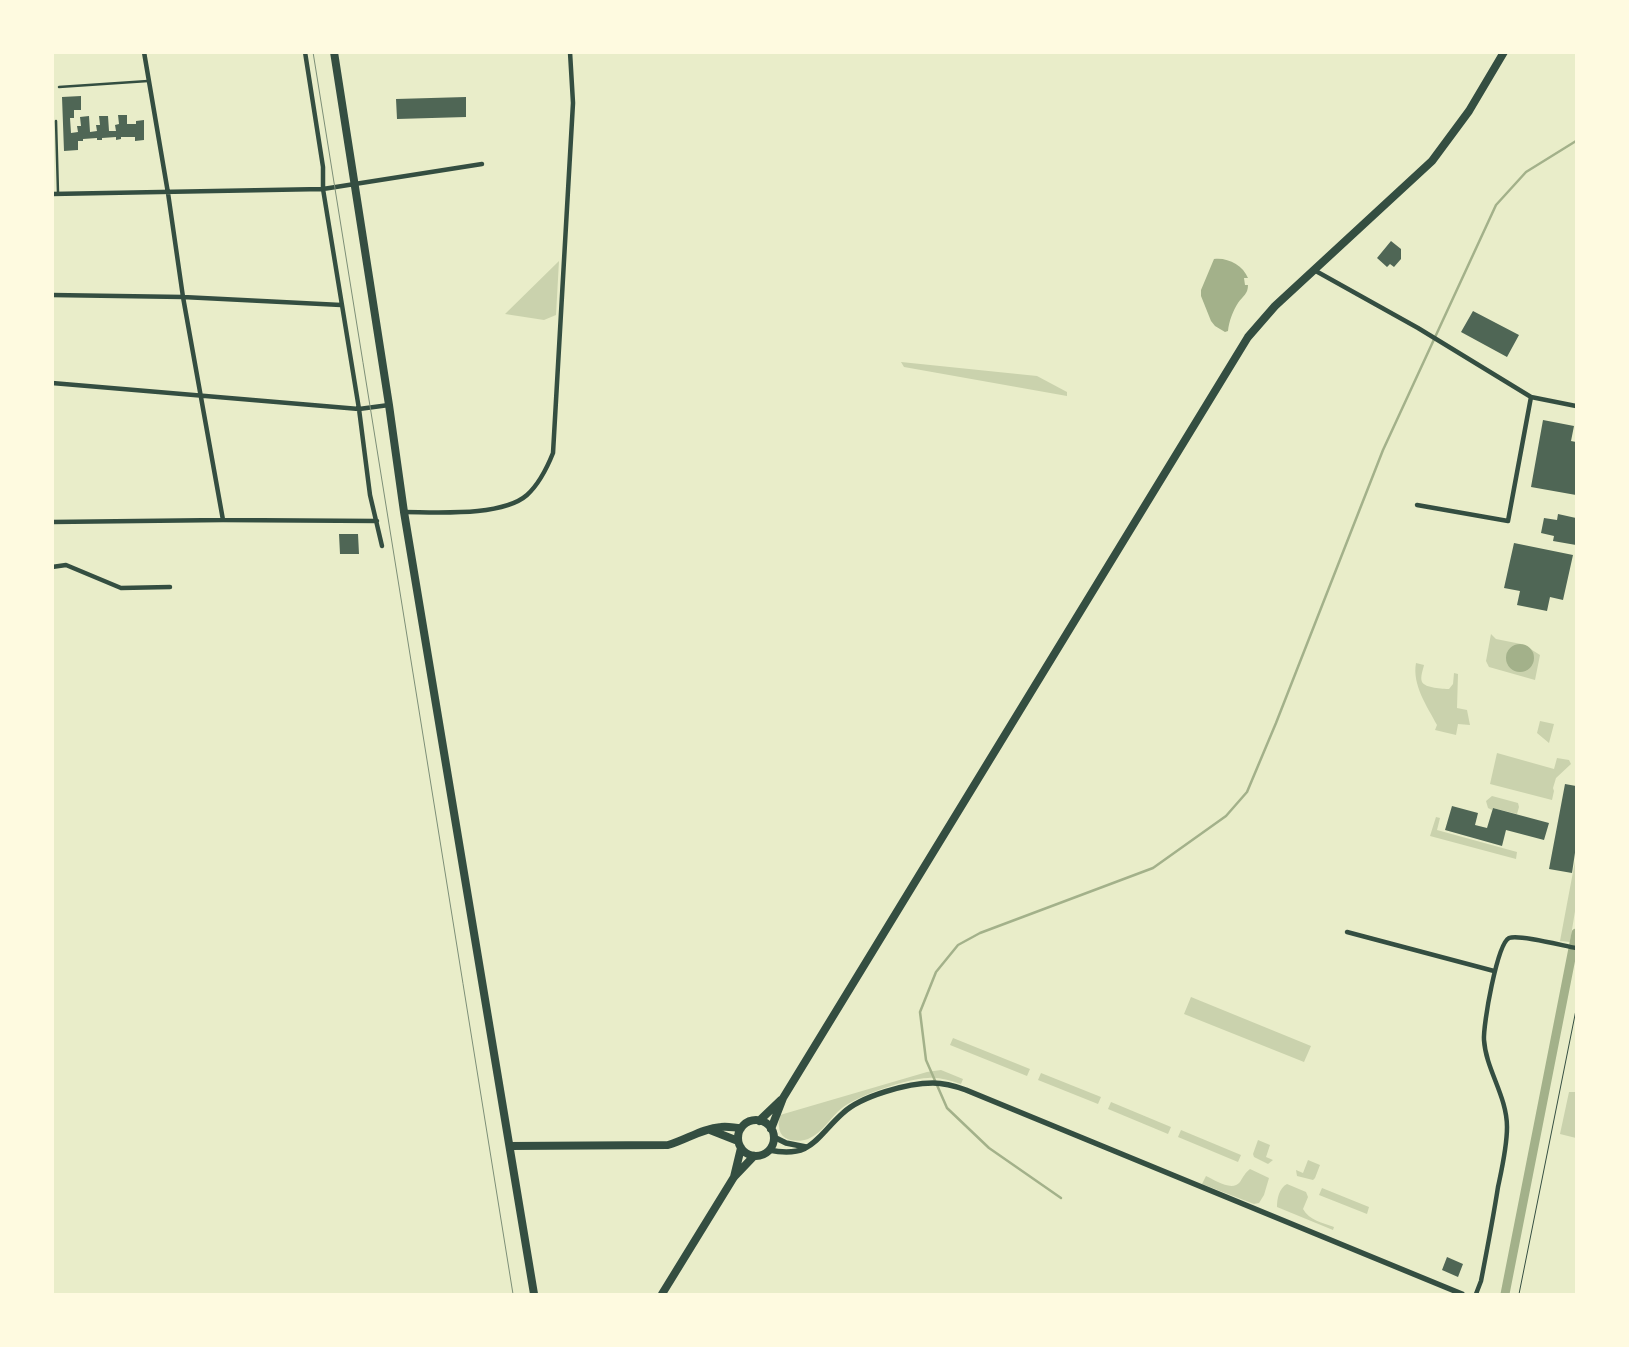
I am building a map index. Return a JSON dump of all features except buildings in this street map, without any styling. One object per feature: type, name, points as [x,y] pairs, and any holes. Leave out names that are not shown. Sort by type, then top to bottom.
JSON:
[{"type":"main road","points":[[334,52],[404,512],[534,1294]]},
{"type":"main road","points":[[708,1130],[719,1132],[739,1145],[746,1154],[754,1156],[764,1154],[769,1150],[773,1144],[773,1133],[783,1098],[1248,337],[1275,306],[1432,161],[1469,111],[1504,52]]},
{"type":"main road","points":[[734,1177],[739,1145],[738,1134],[741,1128],[746,1123],[759,1120],[783,1098]]},
{"type":"main road","points":[[759,1120],[766,1124],[773,1133]]},
{"type":"main road","points":[[510,1146],[668,1145],[682,1142],[708,1130],[722,1127],[741,1128]]},
{"type":"main road","points":[[662,1294],[734,1177],[754,1156]]},
{"type":"street","points":[[144,52],[168,193],[182,297],[223,520]]},
{"type":"street","points":[[305,52],[323,167],[323,189],[359,409],[370,495],[382,546]]},
{"type":"street","points":[[404,512],[462,513],[508,505],[527,495],[543,475],[553,453],[572,112],[570,52]]},
{"type":"street","points":[[52,194],[323,189],[482,164]]},
{"type":"street","points":[[1314,270],[1418,328],[1531,397],[1576,406]]},
{"type":"street","points":[[52,295],[182,297],[341,305]]},
{"type":"street","points":[[52,383],[359,409],[389,405]]},
{"type":"street","points":[[1417,505],[1508,521],[1531,397]]},
{"type":"street","points":[[52,522],[377,521]]},
{"type":"street","points":[[52,566],[66,565],[121,588],[170,587]]},
{"type":"street","points":[[1347,932],[1494,972]]},
{"type":"street","points":[[1476,1294],[1481,1281],[1505,1150],[1507,1126],[1504,1104],[1483,1038],[1494,972],[1504,942],[1510,938],[1521,937],[1576,948]]},
{"type":"street","points":[[769,1150],[782,1153],[794,1152],[806,1147],[816,1142],[843,1113],[856,1104],[896,1089],[932,1083],[946,1084],[966,1090],[1462,1294]]},
{"type":"street","points":[[773,1133],[786,1143],[806,1147]]},
{"type":"lane","points":[[59,87],[149,81]]},
{"type":"lane","points":[[56,121],[58,195]]},
{"type":"path","points":[[1519,1294],[1576,1010]]},
{"type":"shaded area","points":[[1214,259],[1224,259],[1234,263],[1246,273],[1248,278],[1244,278],[1245,285],[1248,285],[1247,291],[1236,306],[1228,331],[1225,332],[1211,321],[1201,296],[1201,290]]},
{"type":"shaded area","points":[[559,261],[556,315],[544,320],[505,314]]},
{"type":"shaded area","points":[[901,362],[1037,376],[1067,392],[1067,396],[904,367]]},
{"type":"shaded area","points":[[1491,634],[1496,639],[1521,644],[1516,645],[1507,659],[1513,669],[1532,651],[1529,648],[1540,655],[1535,680],[1489,667],[1486,661]]},
{"type":"shaded area","points":[[1520,644],[1530,648],[1534,658],[1530,668],[1520,672],[1510,668],[1506,658],[1510,648]]},
{"type":"shaded area","points":[[1416,663],[1424,665],[1421,676],[1422,682],[1430,687],[1449,689],[1453,684],[1454,673],[1458,674],[1457,708],[1467,710],[1470,725],[1458,724],[1456,735],[1435,730],[1437,725],[1418,687],[1415,671]]},
{"type":"shaded area","points":[[1540,721],[1554,724],[1549,743],[1537,733]]},
{"type":"shaded area","points":[[1497,753],[1554,769],[1557,758],[1569,760],[1571,764],[1556,778],[1552,800],[1490,784]]},
{"type":"shaded area","points":[[1492,796],[1518,803],[1517,814],[1488,808],[1486,801]]},
{"type":"shaded area","points":[[1436,817],[1440,818],[1437,830],[1517,852],[1516,859],[1430,836]]},
{"type":"shaded area","points":[[1576,856],[1576,905],[1570,942],[1560,941]]},
{"type":"shaded area","points":[[1191,997],[1311,1046],[1304,1062],[1184,1014]]},
{"type":"shaded area","points":[[953,1038],[1030,1069],[1027,1076],[950,1045]]},
{"type":"shaded area","points":[[941,1070],[963,1079],[961,1084],[932,1078],[908,1081],[871,1093],[850,1103],[842,1108],[814,1136],[808,1139],[799,1141],[789,1140],[780,1131],[780,1115],[927,1072]]},
{"type":"shaded area","points":[[1041,1073],[1101,1097],[1098,1104],[1038,1080]]},
{"type":"shaded area","points":[[1569,1092],[1576,1092],[1576,1138],[1560,1134]]},
{"type":"shaded area","points":[[1111,1102],[1171,1127],[1168,1134],[1108,1109]]},
{"type":"shaded area","points":[[1181,1130],[1241,1155],[1238,1162],[1178,1137]]},
{"type":"shaded area","points":[[1258,1140],[1270,1145],[1266,1157],[1273,1160],[1268,1164],[1254,1157],[1253,1154]]},
{"type":"shaded area","points":[[1308,1160],[1320,1165],[1313,1180],[1297,1176],[1296,1170],[1303,1173]]},
{"type":"shaded area","points":[[1250,1169],[1269,1178],[1264,1195],[1259,1203],[1254,1204],[1202,1184],[1206,1176],[1228,1186],[1237,1185]]},
{"type":"shaded area","points":[[1287,1184],[1306,1192],[1308,1197],[1303,1209],[1317,1221],[1334,1227],[1333,1230],[1277,1207],[1280,1191]]},
{"type":"shaded area","points":[[1322,1188],[1369,1207],[1367,1214],[1319,1195]]},
{"type":"waterway","points":[[1061,1198],[989,1148],[947,1108],[926,1060],[920,1012],[936,972],[958,945],[980,933],[1153,868],[1226,816],[1247,792],[1383,450],[1496,205],[1526,172],[1576,141]]},
{"type":"waterway","points":[[1505,1294],[1576,933]]},
{"type":"tram line","points":[[313,52],[513,1294]]}]
